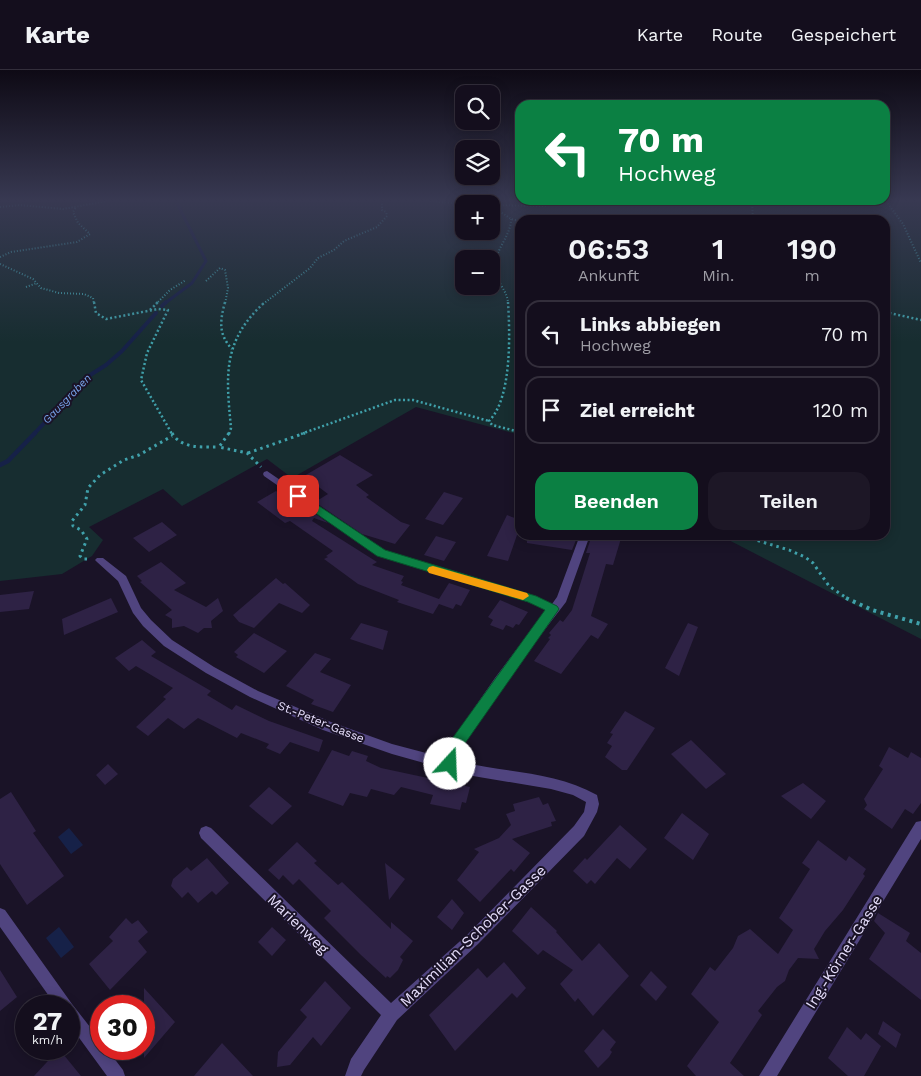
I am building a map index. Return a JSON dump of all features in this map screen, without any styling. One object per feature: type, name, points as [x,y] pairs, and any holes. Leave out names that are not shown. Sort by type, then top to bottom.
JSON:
[{"type":"street","points":[[267,474],[381,553],[532,599],[553,609]]},
{"type":"street","points":[[450,764],[454,747],[469,725],[553,609],[562,600],[583,540]]},
{"type":"street","name":"St.-Peter-Gasse","points":[[100,560],[122,579],[137,610],[147,623],[168,643],[210,670],[254,694],[327,726],[392,749],[450,764],[551,783],[576,790],[592,798]]},
{"type":"street","name":"Maximilian-Schober-Gasse","points":[[353,1076],[356,1065],[391,1014],[472,939],[579,831],[588,819],[593,806],[592,798]]},
{"type":"street","name":"Ing.-Körner-Gasse","points":[[767,1076],[921,827]]},
{"type":"street","name":"Marienweg","points":[[206,833],[391,1014]]},
{"type":"street","points":[[0,915],[57,995]]},
{"type":"street","points":[[80,1026],[117,1076]]},
{"type":"path","points":[[0,257],[12,252],[38,248]]},
{"type":"path","points":[[218,447],[228,437],[231,428],[227,382],[236,336],[252,316],[283,287],[310,268],[321,256],[336,248]]},
{"type":"path","points":[[490,421],[495,415],[500,399],[509,358],[508,298],[497,280],[495,268],[500,248]]},
{"type":"path","points":[[914,248],[921,263]]},
{"type":"path","points":[[0,264],[33,279],[41,288],[59,293],[84,294],[93,298],[96,313],[106,319],[164,309],[168,310],[167,316],[153,339],[141,373],[141,380],[147,393],[163,414],[172,436],[188,446],[218,447],[247,453],[396,400],[414,400],[490,421],[492,425],[515,431]]},
{"type":"path","points":[[206,280],[220,268],[225,270],[228,279],[228,294],[219,320],[222,336],[226,344],[232,349]]},
{"type":"path","points":[[148,312],[170,290],[186,280]]},
{"type":"path","points":[[26,287],[37,283]]},
{"type":"path","points":[[890,313],[921,320]]},
{"type":"path","points":[[100,560],[83,559],[80,556],[87,539],[81,530],[73,526],[72,521],[85,505],[88,488],[100,475],[124,460],[139,455],[172,436]]},
{"type":"path","points":[[247,453],[267,474]]},
{"type":"path","points":[[756,540],[793,551],[807,558],[820,572],[827,584],[840,594],[873,610],[921,624]]},
{"type":"green space","points":[[0,248],[515,248],[515,434],[416,407],[292,478],[267,459],[182,506],[163,489],[89,527],[103,540],[92,556],[62,574],[0,581]]},
{"type":"green space","points":[[890,248],[921,248],[921,639],[729,540],[890,540]]},
{"type":"water","points":[[69,828],[83,845],[71,854],[58,837]]},
{"type":"water","points":[[59,927],[74,947],[61,958],[46,938]]},
{"type":"building","points":[[340,455],[373,475],[356,485],[369,495],[366,497],[401,522],[410,525],[395,544],[362,534],[315,502],[328,494],[304,476]]},
{"type":"building","points":[[276,491],[302,510],[306,507],[328,523],[314,518],[312,521],[377,562],[372,565],[404,576],[401,585],[439,599],[449,583],[470,590],[461,606],[456,604],[453,609],[439,604],[433,614],[397,602],[399,600],[358,584],[324,559],[333,551],[290,521],[285,523],[257,502]]},
{"type":"building","points":[[444,492],[463,498],[443,525],[425,519]]},
{"type":"building","points":[[507,515],[515,518],[515,540],[508,561],[487,556]]},
{"type":"building","points":[[162,522],[177,535],[149,552],[133,538]]},
{"type":"building","points":[[436,536],[456,542],[444,561],[424,555]]},
{"type":"building","points":[[527,540],[576,540],[572,550],[527,543]]},
{"type":"building","points":[[590,540],[620,540],[613,565],[606,564],[591,616],[608,624],[598,639],[591,635],[561,674],[534,661],[550,639],[548,638],[551,635],[549,633],[560,620],[563,622],[572,610],[590,553],[586,553]]},
{"type":"building","points":[[161,562],[186,583],[174,590],[206,607],[218,598],[223,611],[211,621],[212,628],[204,628],[198,633],[184,626],[172,628],[172,619],[165,615],[172,610],[140,582],[142,581],[137,576]]},
{"type":"building","points":[[276,578],[283,584],[285,583],[310,605],[302,613],[279,603],[254,628],[239,622],[233,615]]},
{"type":"building","points":[[34,591],[29,609],[0,612],[0,595]]},
{"type":"building","points":[[111,598],[118,612],[64,635],[62,619]]},
{"type":"building","points":[[500,600],[528,612],[519,625],[516,624],[513,628],[506,625],[503,630],[490,625],[493,620],[488,617]]},
{"type":"building","points":[[361,623],[388,631],[383,650],[350,639]]},
{"type":"building","points":[[688,623],[698,627],[679,676],[665,668]]},
{"type":"building","points":[[254,633],[287,651],[264,673],[236,657],[238,655],[234,652]]},
{"type":"building","points":[[142,640],[156,652],[151,656],[211,691],[207,695],[232,710],[236,705],[269,721],[323,740],[319,752],[290,742],[280,754],[266,748],[269,744],[241,733],[237,738],[198,718],[184,729],[168,718],[148,736],[136,727],[166,699],[163,697],[173,688],[136,666],[129,671],[115,658]]},
{"type":"building","points":[[315,653],[331,659],[320,672],[351,685],[333,712],[311,704],[314,700],[286,686]]},
{"type":"building","points":[[625,711],[655,728],[627,770],[622,770],[605,757],[612,746],[607,743],[613,734],[610,733]]},
{"type":"building","points":[[691,740],[726,774],[706,789],[671,754]]},
{"type":"building","points":[[889,747],[908,758],[911,752],[921,758],[921,803],[913,814],[905,809],[892,829],[864,809],[867,805],[864,799],[883,769],[879,766]]},
{"type":"building","points":[[332,750],[349,756],[352,751],[368,756],[366,761],[381,768],[470,787],[466,803],[462,802],[460,810],[430,804],[433,795],[401,787],[394,795],[371,789],[367,797],[350,793],[343,806],[308,793]]},
{"type":"building","points":[[108,764],[118,774],[105,785],[96,775]]},
{"type":"building","points":[[803,783],[826,801],[811,819],[781,796]]},
{"type":"building","points":[[269,787],[292,806],[272,825],[249,806]]},
{"type":"building","points":[[11,792],[36,831],[33,833],[64,876],[27,905],[0,864],[0,799]]},
{"type":"building","points":[[539,797],[543,805],[548,803],[556,821],[551,822],[552,826],[512,839],[530,853],[514,872],[511,869],[480,902],[457,880],[479,852],[474,849],[499,838],[511,825],[506,814],[515,811],[513,804]]},
{"type":"building","points":[[682,813],[709,834],[693,860],[664,838]]},
{"type":"building","points":[[620,825],[647,849],[630,869],[617,858],[595,884],[591,880],[587,884],[573,871],[585,858],[587,860]]},
{"type":"building","points":[[818,840],[846,861],[849,856],[866,869],[863,874],[865,876],[814,949],[819,959],[798,958],[789,970],[785,981],[777,987],[758,1011],[762,1015],[730,1063],[744,1076],[696,1076],[687,1066],[719,1022],[691,994],[710,967],[715,971],[733,948],[738,936],[750,929],[778,954],[793,930],[779,918],[810,869],[802,863]]},
{"type":"building","points":[[297,842],[317,861],[314,863],[338,885],[342,882],[391,929],[391,922],[413,941],[400,957],[403,960],[398,970],[390,978],[387,976],[386,978],[324,918],[331,911],[299,879],[293,885],[283,875],[279,880],[268,870]]},
{"type":"building","points":[[207,858],[229,883],[216,895],[212,891],[198,903],[188,892],[182,898],[171,886],[173,879],[187,867],[191,871]]},
{"type":"building","points":[[385,863],[405,879],[389,900]]},
{"type":"building","points":[[452,899],[464,913],[452,930],[437,917]]},
{"type":"building","points":[[531,907],[557,931],[582,961],[599,943],[629,976],[593,1016],[578,998],[575,1002],[560,984],[573,970],[543,950],[538,955],[512,931]]},
{"type":"building","points":[[878,913],[910,933],[906,941],[921,953],[921,1000],[869,959],[885,933],[874,921]]},
{"type":"building","points":[[126,918],[132,924],[138,920],[148,932],[138,941],[147,952],[110,990],[89,964],[113,941],[109,937]]},
{"type":"building","points":[[272,927],[286,940],[272,956],[258,942]]},
{"type":"building","points":[[504,962],[526,988],[517,998],[512,993],[455,1051],[429,1015],[478,968],[487,978]]},
{"type":"building","points":[[0,970],[16,995],[15,999],[0,1011]]},
{"type":"building","points":[[651,971],[667,987],[656,1001],[640,985]]},
{"type":"building","points":[[325,981],[351,1008],[321,1046],[313,1037],[290,1065],[277,1067],[278,1052],[307,1017],[300,1010]]},
{"type":"building","points":[[144,988],[150,995],[144,995]]},
{"type":"building","points":[[155,1000],[175,1022],[155,1045]]},
{"type":"building","points":[[883,1021],[901,1034],[896,1048],[878,1034]]},
{"type":"building","points":[[847,1027],[861,1040],[866,1033],[881,1046],[864,1076],[848,1076],[828,1058]]},
{"type":"building","points":[[603,1029],[616,1042],[610,1050],[612,1052],[609,1057],[598,1068],[584,1051]]},
{"type":"building","points":[[222,1043],[253,1076],[194,1076]]},
{"type":"building","points":[[49,1060],[68,1060],[81,1076],[34,1076]]},
{"type":"waterway","name":"Gausgraben","points":[[164,304],[192,283],[206,261],[199,248]]},
{"type":"waterway","name":"Gausgraben","points":[[34,434],[87,377],[106,365],[122,351],[156,313]]},
{"type":"waterway","name":"Gausgraben","points":[[0,465],[8,461],[35,433]]},
{"type":"slow traffic","points":[[433,570],[523,596]]},
{"type":"route","points":[[298,496],[381,553],[532,599],[553,609],[499,681],[454,747],[450,764]]}]
